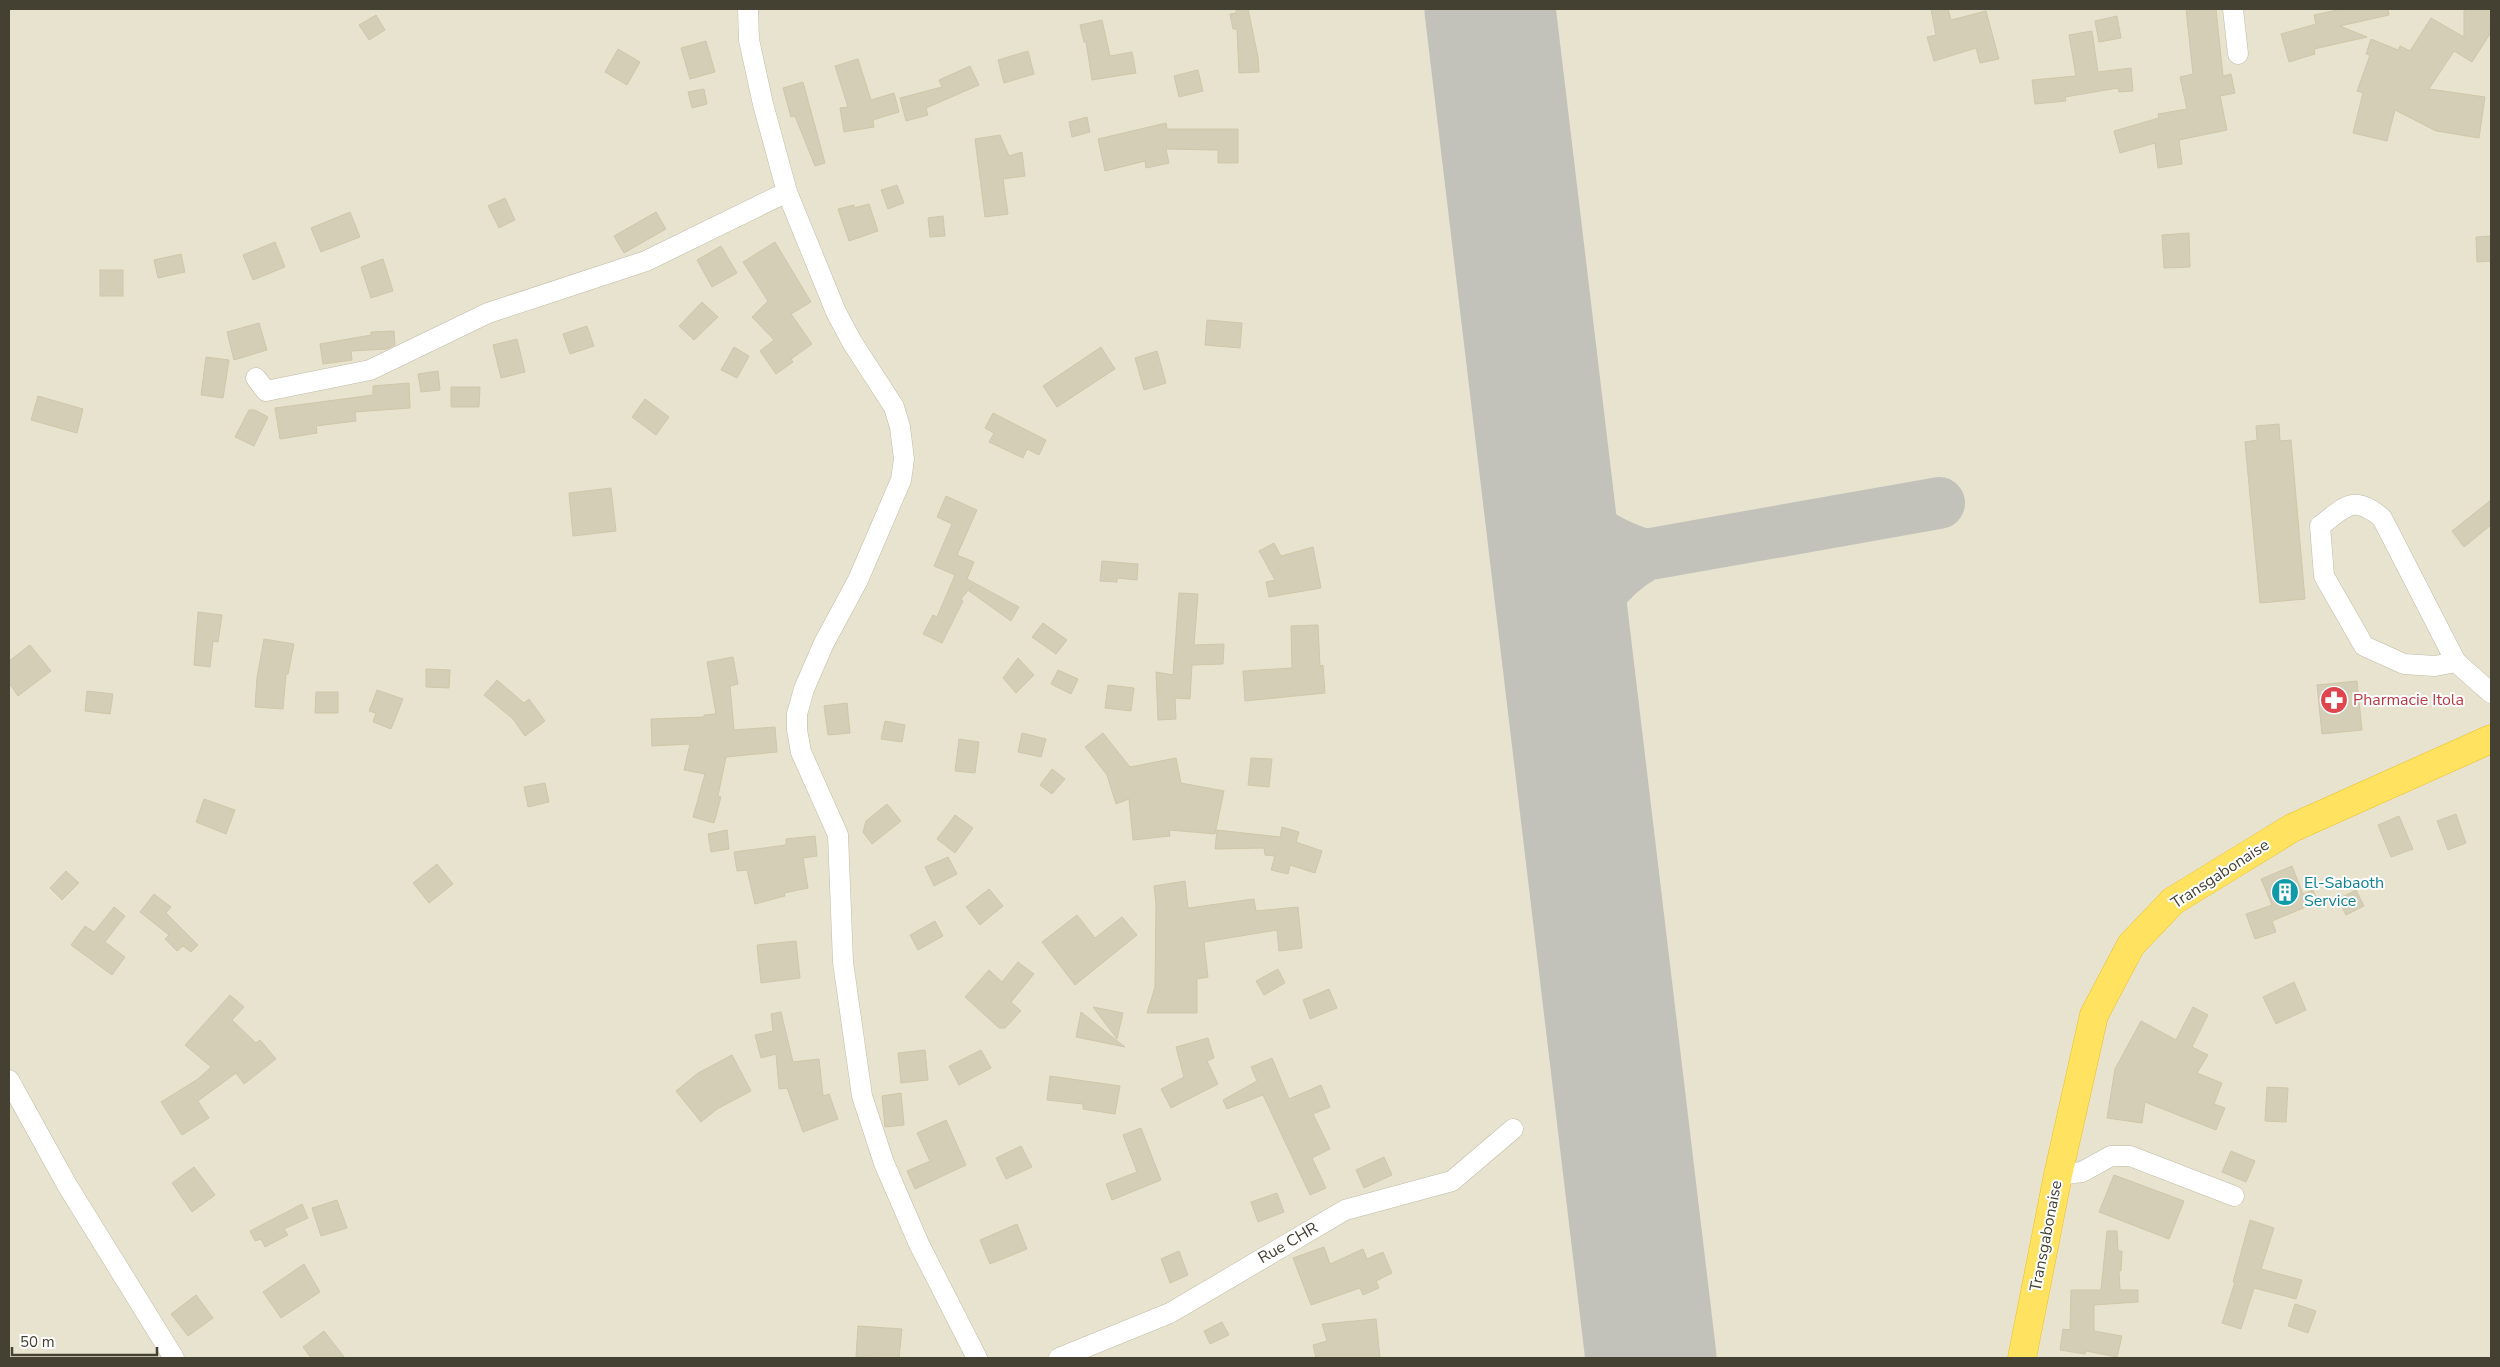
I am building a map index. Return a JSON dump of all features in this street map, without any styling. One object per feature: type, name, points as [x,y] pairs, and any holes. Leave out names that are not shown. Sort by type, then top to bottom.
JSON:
[{"type":"highway","name":"Transgabonaise","points":[[2022,1358],[2058,1175],[2094,1015],[2131,945],[2173,902],[2292,828],[2491,739]]},
{"type":"street","points":[[748,9],[749,40],[787,192],[836,312],[852,342],[894,407],[900,427],[904,459],[900,480],[858,580],[824,643],[804,689],[797,714],[796,730],[801,752],[838,835],[843,962],[862,1096],[884,1163],[915,1235],[978,1358]]},
{"type":"street","points":[[2233,9],[2238,54]]},
{"type":"street","points":[[256,378],[266,391],[370,370],[488,313],[646,261],[787,192]]},
{"type":"street","points":[[2456,662],[2435,666],[2404,664],[2364,646],[2324,576],[2320,526],[2348,505],[2368,506],[2382,518],[2456,662],[2491,693]]},
{"type":"street","points":[[9,1080],[67,1184],[174,1358]]},
{"type":"street","name":"Rue CHR","points":[[1059,1358],[1170,1313],[1345,1210],[1452,1181],[1513,1129]]},
{"type":"street","points":[[2058,1175],[2082,1172],[2111,1156],[2130,1156],[2234,1196]]},
{"type":"shaded area","points":[[9,9],[2491,9],[2491,1358],[9,1358]]},
{"type":"building","points":[[1236,9],[1248,9],[1258,57],[1259,72],[1239,73],[1237,29],[1233,29],[1230,14],[1236,13]]},
{"type":"building","points":[[1931,9],[1948,9],[1951,20],[1986,11],[1999,59],[1980,63],[1976,48],[1934,61],[1927,37],[1936,35]]},
{"type":"building","points":[[2186,9],[2216,9],[2223,76],[2231,74],[2235,93],[2220,96],[2227,130],[2179,140],[2182,164],[2158,168],[2155,143],[2120,153],[2114,131],[2159,118],[2158,114],[2187,109],[2180,77],[2193,74]]},
{"type":"building","points":[[2342,9],[2388,9],[2389,15],[2340,26],[2367,37],[2314,49],[2315,54],[2289,62],[2281,34],[2316,24],[2314,15]]},
{"type":"building","points":[[2464,9],[2491,9],[2490,34],[2472,62],[2454,51],[2429,89],[2485,97],[2479,138],[2436,131],[2395,110],[2387,141],[2353,133],[2363,93],[2357,91],[2370,55],[2366,54],[2371,39],[2398,50],[2400,46],[2410,51],[2431,18],[2464,37]]},
{"type":"building","points":[[376,15],[385,30],[369,40],[359,25]]},
{"type":"building","points":[[2117,16],[2121,38],[2099,42],[2095,21]]},
{"type":"building","points":[[1102,20],[1110,56],[1132,52],[1136,73],[1092,80],[1086,42],[1084,42],[1080,25]]},
{"type":"building","points":[[2092,31],[2098,72],[2131,68],[2133,91],[2119,92],[2118,88],[2065,97],[2066,101],[2035,104],[2032,80],[2076,76],[2069,35]]},
{"type":"building","points":[[706,41],[715,72],[690,79],[681,48]]},
{"type":"building","points":[[618,49],[640,62],[627,85],[605,72]]},
{"type":"building","points":[[1028,51],[1034,74],[1004,83],[998,60]]},
{"type":"building","points":[[858,59],[871,100],[894,93],[899,112],[873,120],[874,127],[844,132],[840,108],[848,107],[835,66]]},
{"type":"building","points":[[970,66],[979,85],[926,108],[928,115],[906,121],[900,98],[942,87],[939,80]]},
{"type":"building","points":[[1198,70],[1203,91],[1179,97],[1174,76]]},
{"type":"building","points":[[803,82],[825,163],[815,166],[795,116],[791,117],[783,88]]},
{"type":"building","points":[[704,89],[707,104],[692,108],[688,92]]},
{"type":"building","points":[[1087,117],[1090,132],[1072,137],[1069,122]]},
{"type":"building","points":[[1166,123],[1167,129],[1238,129],[1238,163],[1218,163],[1218,150],[1166,149],[1169,163],[1146,168],[1145,161],[1105,171],[1098,139]]},
{"type":"building","points":[[1000,135],[1009,156],[1022,152],[1025,176],[1003,179],[1008,214],[985,217],[975,139]]},
{"type":"building","points":[[897,185],[904,203],[888,209],[881,190]]},
{"type":"building","points":[[505,198],[515,220],[499,228],[488,206]]},
{"type":"building","points":[[869,204],[878,231],[849,241],[838,209],[854,205],[854,208]]},
{"type":"building","points":[[350,212],[360,237],[321,252],[311,228]]},
{"type":"building","points":[[656,212],[666,229],[624,253],[614,236]]},
{"type":"building","points":[[943,216],[945,236],[930,237],[928,218]]},
{"type":"building","points":[[2189,233],[2190,267],[2164,268],[2162,235]]},
{"type":"building","points":[[2491,236],[2491,261],[2477,262],[2476,237]]},
{"type":"building","points":[[275,242],[285,267],[253,280],[243,255]]},
{"type":"building","points":[[775,242],[811,302],[791,314],[812,344],[791,359],[793,362],[776,374],[760,351],[774,340],[752,317],[768,301],[743,262]]},
{"type":"building","points":[[721,246],[737,273],[712,287],[697,260]]},
{"type":"building","points":[[181,254],[185,272],[158,278],[154,260]]},
{"type":"building","points":[[383,259],[393,291],[371,298],[361,267]]},
{"type":"building","points":[[100,270],[123,270],[123,296],[100,296]]},
{"type":"building","points":[[702,302],[718,317],[694,340],[679,326]]},
{"type":"building","points":[[1207,320],[1242,323],[1240,348],[1205,345]]},
{"type":"building","points":[[259,323],[267,350],[234,360],[227,332]]},
{"type":"building","points":[[587,326],[594,346],[570,354],[563,334]]},
{"type":"building","points":[[394,331],[395,345],[386,349],[351,351],[352,360],[323,364],[320,344],[371,335],[371,332]]},
{"type":"building","points":[[517,339],[525,372],[501,378],[493,345]]},
{"type":"building","points":[[734,347],[749,356],[737,378],[721,370]]},
{"type":"building","points":[[1101,347],[1115,369],[1057,407],[1043,386]]},
{"type":"building","points":[[1157,351],[1166,383],[1144,390],[1135,358]]},
{"type":"building","points":[[206,357],[229,360],[223,398],[201,395]]},
{"type":"building","points":[[438,371],[440,390],[421,392],[418,374]]},
{"type":"building","points":[[409,383],[410,408],[355,412],[356,421],[316,426],[317,433],[280,439],[275,408],[373,395],[373,386]]},
{"type":"building","points":[[451,387],[480,387],[479,407],[451,407]]},
{"type":"building","points":[[38,396],[83,409],[77,433],[31,420]]},
{"type":"building","points":[[645,399],[669,417],[656,435],[632,417]]},
{"type":"building","points":[[249,410],[255,410],[268,417],[254,446],[235,437]]},
{"type":"building","points":[[993,413],[1046,440],[1039,455],[1027,449],[1023,458],[989,442],[994,433],[985,428]]},
{"type":"building","points":[[2279,424],[2280,441],[2291,440],[2305,599],[2260,603],[2245,442],[2257,440],[2256,426]]},
{"type":"building","points":[[611,488],[616,531],[573,536],[569,493]]},
{"type":"building","points":[[946,496],[977,510],[957,555],[974,562],[967,579],[1019,607],[1011,621],[969,591],[972,586],[961,599],[963,601],[942,643],[923,634],[933,615],[937,617],[955,575],[934,566],[952,524],[937,517]]},
{"type":"building","points":[[2491,500],[2491,525],[2464,547],[2452,531]]},
{"type":"building","points":[[1274,543],[1281,556],[1313,547],[1321,588],[1269,597],[1266,582],[1275,580],[1259,551]]},
{"type":"building","points":[[1102,561],[1138,564],[1137,580],[1117,578],[1117,582],[1100,581]]},
{"type":"building","points":[[1179,593],[1198,594],[1194,645],[1224,644],[1223,664],[1192,665],[1190,699],[1175,698],[1176,719],[1158,720],[1156,672],[1173,675]]},
{"type":"building","points":[[198,612],[222,615],[218,642],[213,641],[210,667],[194,665]]},
{"type":"building","points":[[1043,623],[1067,640],[1056,654],[1032,637]]},
{"type":"building","points":[[1318,625],[1320,666],[1323,665],[1325,693],[1245,701],[1243,671],[1292,668],[1291,626]]},
{"type":"building","points":[[264,639],[294,644],[288,674],[286,674],[283,709],[255,707],[257,678]]},
{"type":"building","points":[[30,645],[51,671],[18,696],[9,683],[9,661]]},
{"type":"building","points":[[733,657],[738,684],[730,686],[734,730],[775,727],[777,752],[726,757],[718,796],[721,797],[714,823],[693,817],[705,774],[684,770],[690,744],[652,746],[651,719],[704,717],[704,715],[716,714],[707,662]]},
{"type":"building","points":[[1018,658],[1034,675],[1016,693],[1003,678]]},
{"type":"building","points":[[426,669],[450,670],[449,688],[426,687]]},
{"type":"building","points":[[1058,670],[1078,679],[1071,694],[1051,684]]},
{"type":"building","points":[[497,680],[524,703],[529,699],[545,721],[525,736],[513,719],[484,695]]},
{"type":"building","points":[[2357,681],[2362,730],[2322,734],[2317,685]]},
{"type":"building","points":[[1108,685],[1134,688],[1131,711],[1105,708]]},
{"type":"building","points":[[377,690],[403,699],[391,729],[373,722],[376,713],[369,711]]},
{"type":"building","points":[[87,691],[113,694],[110,714],[85,711]]},
{"type":"building","points":[[316,692],[338,692],[338,713],[315,713]]},
{"type":"building","points":[[847,703],[850,733],[828,735],[824,706]]},
{"type":"building","points":[[885,721],[905,725],[902,742],[881,739]]},
{"type":"building","points":[[1022,733],[1046,739],[1041,757],[1018,752]]},
{"type":"building","points":[[1103,733],[1130,767],[1176,758],[1181,783],[1224,791],[1215,834],[1169,830],[1170,836],[1133,840],[1129,799],[1116,804],[1107,775],[1085,747]]},
{"type":"building","points":[[959,739],[979,742],[975,773],[955,771]]},
{"type":"building","points":[[1251,758],[1272,759],[1269,787],[1248,785]]},
{"type":"building","points":[[1052,769],[1065,779],[1052,794],[1040,785]]},
{"type":"building","points":[[545,783],[549,802],[528,807],[524,787]]},
{"type":"building","points":[[204,799],[235,810],[226,834],[196,822]]},
{"type":"building","points":[[887,804],[901,821],[872,844],[863,832],[866,821]]},
{"type":"building","points":[[2456,814],[2466,843],[2448,850],[2437,821]]},
{"type":"building","points":[[955,815],[973,828],[955,853],[937,839]]},
{"type":"building","points":[[2399,816],[2413,849],[2391,857],[2378,825]]},
{"type":"building","points":[[1282,827],[1299,832],[1296,842],[1322,851],[1315,873],[1290,865],[1288,874],[1271,870],[1275,856],[1265,855],[1264,848],[1215,849],[1217,830],[1280,837]]},
{"type":"building","points":[[727,830],[729,849],[711,852],[708,834]]},
{"type":"building","points":[[815,836],[817,856],[803,858],[808,888],[784,893],[785,896],[755,904],[747,870],[737,871],[734,852],[786,845],[786,839]]},
{"type":"building","points":[[948,857],[957,874],[934,886],[925,867]]},
{"type":"building","points":[[437,864],[453,884],[429,903],[413,883]]},
{"type":"building","name":"El-Sabaoth Service","points":[[2292,866],[2303,894],[2313,890],[2318,902],[2272,921],[2276,932],[2255,939],[2246,914],[2272,905],[2261,879]]},
{"type":"building","points":[[66,871],[79,883],[62,900],[50,888]]},
{"type":"building","points":[[1185,881],[1188,908],[1254,899],[1256,911],[1298,907],[1302,948],[1279,951],[1277,930],[1204,942],[1208,977],[1197,979],[1197,1013],[1147,1013],[1155,987],[1156,904],[1154,886]]},
{"type":"building","points":[[989,889],[1003,906],[980,925],[966,907]]},
{"type":"building","points":[[2356,890],[2364,906],[2346,915],[2338,899]]},
{"type":"building","points":[[154,894],[171,907],[166,913],[198,945],[191,952],[183,946],[177,951],[165,939],[169,935],[140,912]]},
{"type":"building","points":[[114,907],[125,916],[105,942],[125,957],[112,975],[71,945],[85,926],[94,932]]},
{"type":"building","points":[[1077,915],[1095,938],[1122,917],[1137,935],[1075,985],[1042,942]]},
{"type":"building","points":[[935,921],[943,936],[918,950],[910,935]]},
{"type":"building","points":[[796,941],[800,978],[761,983],[757,945]]},
{"type":"building","points":[[1018,962],[1034,974],[1011,1002],[1021,1011],[1005,1028],[999,1028],[965,997],[989,970],[1002,982]]},
{"type":"building","points":[[1278,969],[1285,983],[1264,995],[1256,981]]},
{"type":"building","points":[[2294,982],[2306,1010],[2276,1024],[2263,997]]},
{"type":"building","points":[[1329,989],[1337,1008],[1310,1019],[1303,1000]]},
{"type":"building","points":[[230,995],[244,1007],[232,1020],[256,1043],[260,1040],[276,1059],[244,1084],[236,1073],[198,1101],[209,1118],[182,1135],[161,1102],[198,1079],[211,1067],[185,1045]]},
{"type":"building","points":[[1093,1007],[1123,1013],[1117,1039]]},
{"type":"building","points":[[2193,1007],[2208,1015],[2192,1047],[2208,1055],[2197,1073],[2222,1083],[2214,1104],[2225,1108],[2216,1130],[2145,1102],[2142,1123],[2107,1118],[2115,1069],[2141,1021],[2176,1040]]},
{"type":"building","points":[[781,1012],[793,1062],[819,1059],[823,1096],[829,1094],[838,1119],[803,1132],[787,1088],[779,1089],[776,1054],[761,1058],[755,1035],[773,1031],[771,1014]]},
{"type":"building","points":[[1081,1012],[1125,1047],[1076,1037]]},
{"type":"building","points":[[1208,1038],[1214,1058],[1207,1061],[1218,1084],[1171,1108],[1161,1089],[1184,1077],[1176,1047]]},
{"type":"building","points":[[925,1050],[928,1080],[901,1083],[898,1053]]},
{"type":"building","points":[[981,1050],[991,1068],[959,1085],[949,1066]]},
{"type":"building","points":[[732,1055],[751,1091],[717,1109],[701,1122],[676,1091],[698,1073]]},
{"type":"building","points":[[1272,1058],[1289,1099],[1321,1085],[1330,1107],[1313,1114],[1330,1149],[1312,1158],[1326,1188],[1310,1195],[1263,1095],[1227,1109],[1223,1100],[1257,1081],[1251,1067]]},
{"type":"building","points":[[1050,1076],[1120,1086],[1115,1114],[1083,1109],[1083,1104],[1047,1100]]},
{"type":"building","points":[[2267,1087],[2288,1088],[2286,1122],[2265,1121]]},
{"type":"building","points":[[901,1093],[904,1125],[885,1127],[882,1096]]},
{"type":"building","points":[[946,1120],[966,1165],[915,1189],[907,1171],[930,1161],[917,1133]]},
{"type":"building","points":[[1141,1128],[1161,1180],[1112,1200],[1106,1184],[1137,1172],[1123,1135]]},
{"type":"building","points":[[1021,1146],[1032,1167],[1006,1179],[996,1158]]},
{"type":"building","points":[[2231,1151],[2255,1161],[2246,1182],[2222,1172]]},
{"type":"building","points":[[1384,1157],[1392,1175],[1364,1188],[1356,1170]]},
{"type":"building","points":[[194,1167],[215,1195],[192,1212],[172,1183]]},
{"type":"building","points":[[2114,1175],[2184,1201],[2169,1239],[2099,1212]]},
{"type":"building","points":[[1277,1193],[1284,1212],[1258,1222],[1251,1202]]},
{"type":"building","points":[[337,1200],[347,1228],[321,1236],[312,1208]]},
{"type":"building","points":[[302,1204],[308,1218],[284,1229],[288,1235],[265,1247],[261,1239],[255,1241],[250,1231]]},
{"type":"building","points":[[2250,1220],[2274,1228],[2261,1269],[2302,1280],[2296,1299],[2254,1288],[2241,1329],[2222,1323],[2235,1282],[2233,1282]]},
{"type":"building","points":[[1017,1224],[1027,1249],[990,1264],[980,1240]]},
{"type":"building","points":[[2107,1231],[2117,1231],[2118,1251],[2122,1251],[2121,1271],[2119,1271],[2120,1290],[2138,1290],[2138,1302],[2094,1305],[2094,1331],[2122,1336],[2117,1357],[2086,1351],[2085,1354],[2060,1350],[2063,1329],[2070,1330],[2071,1290],[2101,1290]]},
{"type":"building","points":[[1324,1247],[1330,1264],[1363,1249],[1367,1259],[1383,1252],[1392,1273],[1376,1281],[1379,1288],[1363,1295],[1360,1288],[1311,1305],[1293,1258]]},
{"type":"building","points":[[1179,1251],[1188,1275],[1170,1283],[1161,1259]]},
{"type":"building","points":[[304,1264],[320,1292],[281,1318],[263,1292]]},
{"type":"building","points":[[196,1295],[213,1318],[188,1336],[171,1314]]},
{"type":"building","points":[[2295,1304],[2316,1311],[2308,1333],[2288,1326]]},
{"type":"building","points":[[1376,1319],[1380,1358],[1316,1358],[1313,1345],[1327,1341],[1322,1324]]},
{"type":"building","points":[[1222,1322],[1229,1335],[1210,1344],[1204,1331]]},
{"type":"building","points":[[858,1326],[902,1329],[899,1358],[856,1357]]},
{"type":"building","points":[[324,1331],[345,1358],[311,1358],[303,1347]]},
{"type":"taxiway","points":[[1545,470],[1566,500],[1586,523],[1610,541],[1645,555]]},
{"type":"taxiway","points":[[1568,660],[1596,600],[1616,576],[1645,555],[1939,503]]},
{"type":"runway","points":[[1490,9],[1651,1358]]},
{"type":"place","name":"Pharmacie Itola","points":[[2334,700]]},
{"type":"place","name":"El-Sabaoth Service","points":[[2285,892]]}]
